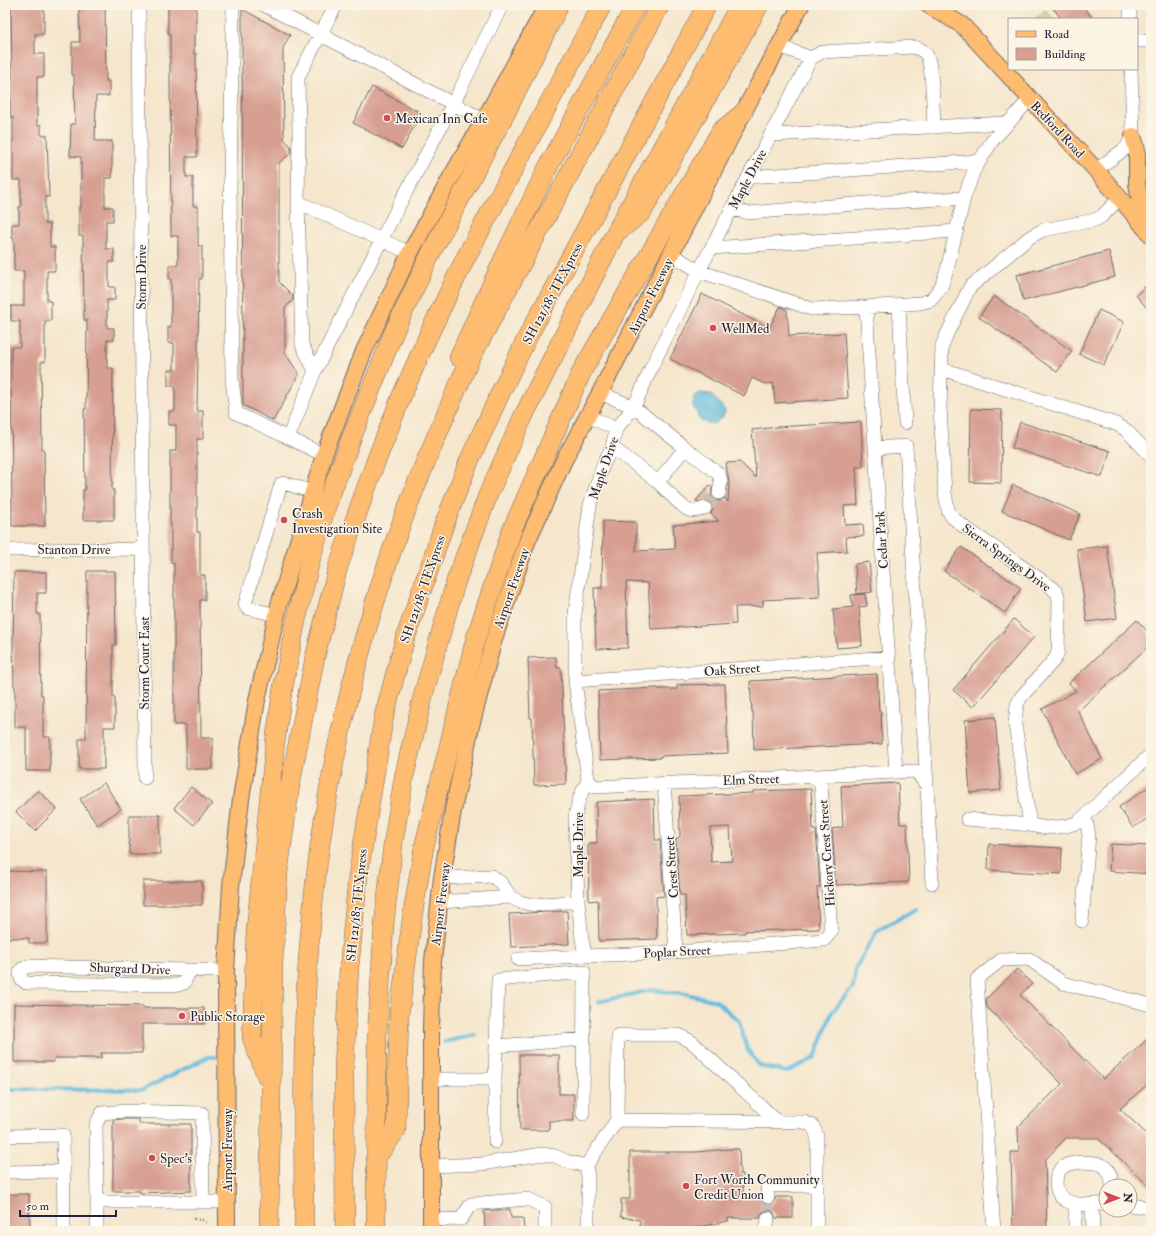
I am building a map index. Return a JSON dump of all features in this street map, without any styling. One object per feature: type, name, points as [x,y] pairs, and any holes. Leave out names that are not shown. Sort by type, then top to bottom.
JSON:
[{"type":"highway","points":[[271,1086],[252,1038],[256,929],[275,743],[281,700],[295,626],[310,561],[327,504],[340,468],[373,381],[396,327],[432,252],[506,112],[558,5]]},
{"type":"highway","points":[[269,1231],[272,964],[278,874],[290,785],[314,665],[338,567],[376,461],[429,334],[466,257],[602,5]]},
{"type":"highway","points":[[444,416],[460,354],[505,256],[547,169],[636,5]]},
{"type":"highway","points":[[304,1231],[305,1011],[315,890],[326,809],[339,741],[373,608],[394,544],[418,480],[444,416],[469,361],[660,5]]},
{"type":"highway","name":"SH 121/183 TEXpress","points":[[344,1231],[344,1068],[349,968],[358,876],[384,716],[405,639],[445,522],[470,459],[499,396],[532,329],[707,5]]},
{"type":"highway","points":[[376,1231],[377,1035],[384,924],[393,844],[404,777],[424,692],[456,581],[488,495],[522,417],[615,234],[740,5]]},
{"type":"highway","points":[[615,234],[642,212],[759,5]]},
{"type":"highway","points":[[376,1158],[396,1130],[399,1015],[413,912],[424,847],[476,637],[512,530],[582,371],[721,131],[743,113]]},
{"type":"main road","name":"Airport Freeway","points":[[227,1231],[226,971],[231,886],[241,799],[257,700],[276,616],[324,455],[364,351],[410,253],[547,5]]},
{"type":"main road","name":"Airport Freeway","points":[[431,1225],[433,961],[442,878],[454,810],[470,734],[494,638],[527,542],[564,460],[600,393],[743,113],[801,5]]},
{"type":"main road","name":"Bedford Road","points":[[928,5],[962,25],[1096,170],[1148,231]]},
{"type":"main road","name":"Bedford Road","points":[[953,5],[962,25]]},
{"type":"main road","points":[[1133,136],[1137,150],[1137,183],[1148,231]]},
{"type":"street","name":"Storm Drive","points":[[139,5],[144,549]]},
{"type":"street","points":[[233,5],[230,186],[232,379],[236,413],[324,455]]},
{"type":"street","points":[[264,5],[484,120]]},
{"type":"street","points":[[315,371],[302,345],[298,202],[298,77],[336,5]]},
{"type":"street","points":[[288,438],[315,371],[410,184],[453,104],[502,5]]},
{"type":"street","points":[[1130,5],[1130,18]]},
{"type":"street","points":[[1138,41],[1151,41]]},
{"type":"street","points":[[779,46],[811,58],[822,52],[912,47],[921,49],[927,55],[930,66],[934,127]]},
{"type":"street","name":"Maple Drive","points":[[586,955],[582,939],[578,901],[575,817],[579,799],[588,780],[575,681],[575,614],[590,505],[612,447],[616,429],[634,407],[652,366],[699,271],[811,58]]},
{"type":"street","points":[[1096,170],[1126,148],[1133,136],[1131,70]]},
{"type":"street","points":[[671,254],[699,271],[812,308],[866,308],[920,303],[931,300],[941,286],[947,270],[964,198],[974,170],[992,141],[1006,123],[1030,99]]},
{"type":"street","points":[[771,135],[1006,123]]},
{"type":"street","points":[[748,176],[979,161]]},
{"type":"street","points":[[731,209],[749,213],[866,203],[964,198]]},
{"type":"street","name":"Sierra Springs Drive","points":[[1030,825],[1015,724],[1017,704],[1021,697],[1055,659],[1058,652],[1059,601],[1057,593],[1050,586],[963,526],[948,510],[945,493],[940,408],[942,346],[970,287],[1030,237],[1043,230],[1095,220],[1102,216],[1120,198]]},
{"type":"street","points":[[298,202],[410,253]]},
{"type":"street","points":[[711,248],[957,231]]},
{"type":"street","points":[[899,305],[905,423]]},
{"type":"street","name":"Cedar Park","points":[[866,308],[896,772]]},
{"type":"street","points":[[942,369],[1116,424],[1126,430],[1151,456]]},
{"type":"street","points":[[600,393],[634,407],[718,474],[721,481],[719,493]]},
{"type":"street","points":[[588,416],[616,429]]},
{"type":"street","points":[[875,448],[906,446],[932,883]]},
{"type":"street","points":[[612,447],[658,482],[690,511],[697,511],[705,508]]},
{"type":"street","points":[[658,482],[685,448]]},
{"type":"street","points":[[276,616],[247,608],[245,604],[276,499],[281,484],[284,483],[313,492]]},
{"type":"street","name":"Stanton Drive","points":[[5,550],[144,549]]},
{"type":"street","name":"Storm Court East","points":[[144,549],[145,778]]},
{"type":"street","name":"Oak Street","points":[[575,681],[889,657]]},
{"type":"street","points":[[967,819],[1046,828],[1066,826],[1076,823],[1151,754]]},
{"type":"street","name":"Elm Street","points":[[588,780],[595,787],[916,771],[927,786]]},
{"type":"street","name":"Hickory Crest Street","points":[[814,776],[821,785],[831,932]]},
{"type":"street","name":"Crest Street","points":[[664,783],[676,952]]},
{"type":"street","points":[[1082,921],[1089,835],[1085,816]]},
{"type":"street","points":[[442,878],[492,876],[501,883],[511,897],[520,902],[534,904],[578,901]]},
{"type":"street","points":[[440,902],[511,897]]},
{"type":"street","name":"Poplar Street","points":[[518,959],[676,952],[824,940],[831,932]]},
{"type":"street","points":[[994,1231],[977,979],[1001,960],[1029,959],[1063,983],[1151,1005]]},
{"type":"street","name":"Shurgard Drive","points":[[190,970],[184,983],[178,985],[26,983],[21,979],[20,973],[22,969],[29,966],[34,966],[190,970],[226,971]]},
{"type":"street","points":[[495,1142],[498,980],[584,972],[583,1114]]},
{"type":"street","points":[[588,1231],[588,1177],[586,1166],[617,1120],[618,1035],[679,1034],[692,1042],[777,1121]]},
{"type":"street","points":[[496,1046],[584,1039]]},
{"type":"street","points":[[431,1079],[495,1078]]},
{"type":"street","points":[[97,1231],[96,1124],[102,1113],[126,1111],[202,1112],[203,1202]]},
{"type":"street","points":[[617,1120],[777,1121],[804,1122],[813,1126],[818,1136],[817,1231]]},
{"type":"street","points":[[5,1136],[63,1135],[64,1231]]},
{"type":"street","points":[[431,1166],[482,1164],[542,1154],[555,1156],[566,1161],[586,1166]]},
{"type":"street","points":[[1098,1204],[1075,1204],[1063,1200],[1056,1186],[1056,1176],[1061,1168],[1068,1163],[1099,1163],[1105,1166],[1111,1178]]},
{"type":"street","points":[[5,1172],[63,1171]]},
{"type":"street","points":[[768,1198],[768,1186],[817,1185]]},
{"type":"street","points":[[431,1225],[462,1225],[471,1204],[528,1199],[545,1207],[545,1231]]},
{"type":"street","points":[[97,1202],[227,1202]]},
{"type":"street","points":[[1075,1204],[1075,1231]]},
{"type":"street","points":[[1092,1205],[1093,1231]]},
{"type":"street","points":[[1138,1206],[1151,1208]]},
{"type":"path","points":[[194,1219],[208,1222]]},
{"type":"green space","points":[[1046,10],[1052,18],[1036,18]]},
{"type":"water","points":[[700,393],[711,394],[725,412],[722,418],[713,424],[701,421],[693,406],[694,396]]},
{"type":"building","points":[[11,5],[44,5],[44,34],[35,34],[35,54],[44,54],[44,77],[37,77],[37,125],[41,125],[41,135],[47,135],[49,197],[45,197],[45,224],[50,224],[50,247],[55,247],[55,271],[47,271],[47,301],[51,301],[51,321],[45,321],[45,362],[41,362],[45,526],[12,526],[11,347],[20,347],[20,321],[11,321],[11,306],[24,306],[24,271],[14,271],[14,238],[12,238],[12,224],[19,224],[19,207],[21,207],[21,180],[13,180],[13,117],[10,117],[10,82],[12,82]]},
{"type":"building","points":[[79,5],[105,5],[106,81],[109,81],[109,96],[96,96],[95,141],[112,141],[112,178],[105,178],[105,207],[113,207],[113,221],[106,221],[106,249],[114,249],[114,262],[109,262],[109,287],[115,287],[115,300],[107,300],[107,328],[114,328],[114,340],[107,340],[107,368],[113,368],[112,490],[114,490],[114,520],[83,520],[83,490],[85,490],[84,409],[86,409],[87,320],[84,320],[83,236],[79,236],[79,207],[81,207],[81,157],[70,156],[71,124],[75,124],[74,75],[72,75],[72,42],[80,42]]},
{"type":"building","points":[[168,5],[196,5],[194,54],[196,54],[197,157],[186,157],[186,177],[193,177],[193,206],[198,206],[198,246],[202,246],[202,279],[199,279],[197,411],[203,411],[203,439],[197,439],[197,532],[200,532],[200,575],[205,575],[205,600],[200,600],[201,738],[213,738],[213,769],[186,769],[186,725],[174,725],[174,563],[171,563],[170,451],[176,451],[176,425],[169,425],[169,411],[175,411],[175,386],[168,386],[168,370],[174,370],[174,343],[168,343],[168,327],[171,327],[171,279],[169,279],[169,265],[178,265],[178,236],[171,236],[170,34],[168,34]]},
{"type":"building","points":[[1050,5],[1082,5],[1092,18],[1061,18]]},
{"type":"building","points":[[242,9],[290,35],[283,48],[284,139],[291,147],[291,153],[279,163],[279,282],[293,296],[293,300],[285,308],[285,353],[299,374],[273,421],[243,405]]},
{"type":"building","name":"Mexican Inn Cafe","points":[[372,87],[421,113],[402,149],[353,123]]},
{"type":"building","points":[[1109,251],[1115,277],[1023,301],[1017,275]]},
{"type":"building","points":[[1146,286],[1151,292],[1151,313],[1136,295]]},
{"type":"building","points":[[702,294],[769,328],[780,307],[782,307],[787,310],[789,336],[844,333],[848,398],[775,403],[773,383],[765,384],[752,378],[744,396],[670,359]]},
{"type":"building","points":[[994,296],[1072,351],[1057,372],[979,317]]},
{"type":"building","points":[[1099,310],[1124,322],[1104,365],[1079,354]]},
{"type":"building","points":[[971,409],[1002,410],[1001,483],[970,482]]},
{"type":"building","points":[[861,422],[863,467],[856,467],[858,505],[844,506],[845,525],[863,524],[864,536],[846,537],[847,551],[817,553],[820,597],[763,600],[763,606],[735,607],[736,624],[651,629],[648,583],[626,582],[628,648],[596,649],[594,588],[602,588],[603,521],[636,522],[636,551],[675,549],[673,525],[719,521],[711,514],[713,509],[710,502],[706,500],[696,501],[710,485],[712,487],[711,495],[714,499],[718,501],[725,498],[728,502],[729,482],[726,463],[740,462],[756,478],[752,430]]},
{"type":"building","points":[[1020,422],[1110,451],[1102,477],[1012,448]]},
{"type":"building","points":[[1013,485],[1080,514],[1069,540],[1002,511]]},
{"type":"building","points":[[1107,546],[1117,618],[1087,622],[1077,549]]},
{"type":"building","points":[[961,547],[1021,588],[1005,613],[944,571]]},
{"type":"building","points":[[869,562],[872,592],[857,594],[855,564]]},
{"type":"building","points":[[87,571],[115,571],[116,645],[113,645],[113,697],[115,697],[115,727],[104,727],[104,769],[79,769],[79,739],[86,739]]},
{"type":"building","points":[[14,572],[46,572],[46,593],[37,593],[37,614],[40,614],[43,737],[50,737],[50,771],[26,771],[26,727],[15,727],[13,644]]},
{"type":"building","points":[[865,594],[867,606],[859,607],[862,646],[837,648],[833,609],[853,607],[851,595]]},
{"type":"building","points":[[1014,619],[1034,637],[973,707],[953,690]]},
{"type":"building","points":[[1137,620],[1151,635],[1151,644],[1078,711],[1102,759],[1075,774],[1042,709],[1076,691],[1069,683]]},
{"type":"building","points":[[556,657],[557,668],[561,668],[566,784],[534,785],[528,658]]},
{"type":"building","points":[[877,674],[879,712],[881,712],[882,744],[754,750],[753,712],[750,681]]},
{"type":"building","points":[[725,684],[728,753],[660,756],[660,758],[600,760],[598,691],[658,688],[677,689],[677,685]]},
{"type":"building","points":[[995,717],[1001,790],[970,793],[965,720]]},
{"type":"building","points":[[104,783],[121,809],[97,825],[80,799]]},
{"type":"building","points":[[898,783],[900,824],[907,824],[909,882],[836,885],[832,829],[843,827],[841,786]]},
{"type":"building","points":[[1151,785],[1151,816],[1133,828],[1119,807]]},
{"type":"building","points":[[191,787],[212,804],[194,825],[174,808]]},
{"type":"building","points":[[811,789],[813,830],[816,830],[820,887],[817,887],[819,929],[745,931],[745,933],[687,935],[685,895],[680,895],[676,839],[680,837],[679,796],[753,793],[753,791]],"holes":[[[730,827],[732,861],[711,862],[710,828]]]},
{"type":"building","points":[[38,790],[57,809],[35,831],[16,812]]},
{"type":"building","points":[[654,799],[655,840],[660,840],[664,896],[656,897],[657,939],[599,941],[598,900],[589,901],[588,843],[597,843],[596,802]]},
{"type":"building","points":[[129,815],[160,815],[160,854],[129,854]]},
{"type":"building","points":[[989,844],[1062,848],[1061,874],[988,870]]},
{"type":"building","points":[[1111,844],[1151,846],[1151,874],[1109,871]]},
{"type":"building","points":[[5,871],[47,872],[47,943],[29,943],[29,938],[5,938]]},
{"type":"building","points":[[143,881],[202,881],[202,905],[143,905]]},
{"type":"building","points":[[567,911],[569,944],[511,947],[509,914]]},
{"type":"building","points":[[1017,969],[1032,984],[1020,995],[1103,1079],[1151,1036],[1151,1081],[1120,1109],[1151,1138],[1151,1188],[1098,1138],[1066,1138],[1045,1160],[1047,1231],[1013,1231],[1011,1152],[1019,1152],[1018,1127],[1062,1084],[987,1007],[986,999]]},
{"type":"building","points":[[14,1004],[143,1006],[143,1008],[204,1008],[204,1024],[142,1024],[142,1053],[101,1053],[101,1058],[54,1058],[54,1062],[14,1062]]},
{"type":"building","points":[[519,1055],[559,1055],[559,1094],[574,1094],[574,1121],[549,1121],[549,1130],[520,1130]]},
{"type":"building","name":"Spec's","points":[[139,1119],[139,1124],[191,1124],[191,1191],[140,1193],[140,1191],[113,1191],[113,1120]]},
{"type":"building","name":"Fort Worth Community Credit Union","points":[[739,1149],[740,1174],[743,1174],[743,1197],[760,1197],[762,1202],[768,1205],[773,1203],[776,1197],[793,1197],[793,1218],[776,1218],[773,1212],[769,1210],[762,1213],[760,1218],[728,1218],[728,1221],[694,1228],[664,1228],[664,1231],[640,1231],[640,1220],[621,1217],[621,1199],[630,1199],[630,1152],[696,1152]]},
{"type":"building","points":[[5,1194],[29,1194],[30,1231],[5,1231]]},
{"type":"building","points":[[510,1209],[511,1218],[523,1218],[524,1231],[485,1231],[484,1211]]},
{"type":"waterway","points":[[598,1002],[651,990],[687,994],[716,1001],[739,1021],[747,1049],[760,1066],[787,1072],[815,1058],[832,1012],[853,987],[856,967],[877,931],[916,909]]},
{"type":"waterway","points":[[444,1042],[475,1035]]},
{"type":"waterway","points":[[5,1089],[142,1090],[208,1057],[216,1057]]},
{"type":"tunnel","points":[[705,508],[719,493]]},
{"type":"tunnel","points":[[768,1197],[768,1218]]},
{"type":"place","name":"Mexican Inn Cafe","points":[[387,118]]},
{"type":"place","name":"WellMed","points":[[713,328]]},
{"type":"place","name":"Crash Investigation Site","points":[[284,520]]},
{"type":"place","name":"Public Storage","points":[[182,1016]]},
{"type":"place","name":"Spec's","points":[[152,1158]]},
{"type":"place","name":"Fort Worth Community Credit Union","points":[[686,1186]]}]
